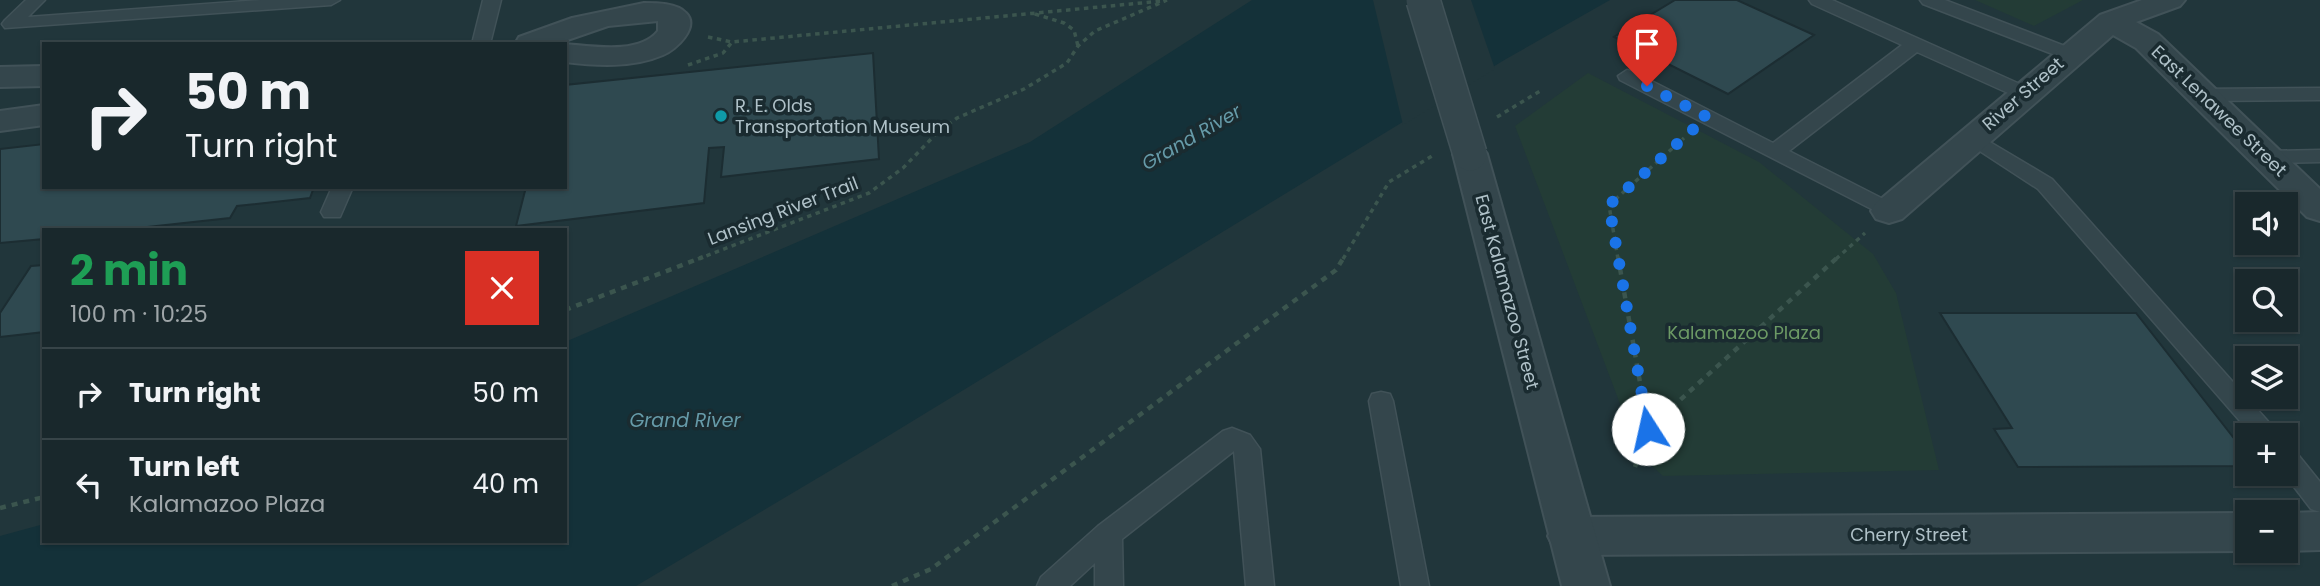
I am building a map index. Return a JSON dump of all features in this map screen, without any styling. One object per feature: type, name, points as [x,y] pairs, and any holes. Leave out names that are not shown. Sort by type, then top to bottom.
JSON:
[{"type":"street","name":"East Kalamazoo Street","points":[[1423,0],[1452,154],[1586,586]]},
{"type":"street","name":"River Street","points":[[1889,211],[2069,54],[2111,21],[2170,0]]},
{"type":"street","points":[[534,42],[596,13],[636,2],[654,3],[669,10],[676,21],[674,31],[658,45],[630,55],[604,58],[567,53]]},
{"type":"street","name":"East Lenawee Street","points":[[2111,21],[2147,41],[2320,209]]},
{"type":"street","points":[[0,77],[42,76]]},
{"type":"street","points":[[0,115],[42,115]]},
{"type":"street","points":[[0,121],[42,115]]},
{"type":"street","points":[[2298,532],[2320,531]]},
{"type":"street","name":"Cherry Street","points":[[1571,536],[2235,532]]},
{"type":"lane","points":[[36,0],[11,24],[331,0]]},
{"type":"lane","points":[[482,42],[492,0]]},
{"type":"lane","points":[[1818,0],[2024,93]]},
{"type":"lane","points":[[1929,0],[2069,54]]},
{"type":"lane","points":[[1776,152],[1793,136],[1915,44]]},
{"type":"lane","points":[[1627,76],[1889,211]]},
{"type":"lane","points":[[2203,95],[2320,94]]},
{"type":"lane","points":[[1973,138],[2045,184],[2256,423]]},
{"type":"lane","points":[[2266,157],[2320,156]]},
{"type":"lane","points":[[332,212],[342,189]]},
{"type":"lane","points":[[1381,401],[1415,586]]},
{"type":"lane","points":[[1051,586],[1108,534],[1232,438],[1247,449],[1260,586]]},
{"type":"lane","points":[[2298,473],[2320,501]]},
{"type":"lane","points":[[1108,534],[1109,586]]},
{"type":"path","points":[[674,31],[732,42],[865,32],[1167,0]]},
{"type":"path","name":"Lansing River Trail","points":[[567,309],[869,193],[904,168],[938,132],[957,118],[1024,89],[1067,64],[1078,46],[1095,31],[1167,0]]},
{"type":"path","points":[[1032,13],[1064,23],[1073,30],[1078,46]]},
{"type":"path","points":[[1493,119],[1539,91]]},
{"type":"path","points":[[1635,467],[1648,429],[1609,205],[1707,117]]},
{"type":"path","points":[[892,586],[931,569],[1336,270],[1389,182],[1452,154]]},
{"type":"path","points":[[1648,429],[1889,211]]},
{"type":"path","points":[[0,508],[42,498]]},
{"type":"green space","points":[[1975,0],[2083,0],[2034,26]]},
{"type":"green space","name":"Kalamazoo Plaza","points":[[1588,73],[1759,162],[1873,254],[1896,293],[1939,470],[1663,476],[1639,454],[1515,126]]},
{"type":"water","name":"Grand River","points":[[1252,0],[1610,0],[1506,59],[875,444],[636,586],[0,586],[0,536],[42,525],[42,543],[567,543],[567,341],[1030,142]]},
{"type":"pier","points":[[1373,0],[1471,0],[1495,69],[1403,125]]},
{"type":"building","points":[[1675,0],[1737,0],[1814,35],[1728,94],[1614,37]]},
{"type":"building","name":"R. E. Olds Transportation Museum","points":[[873,53],[879,159],[721,177],[724,147],[709,148],[704,203],[516,226],[525,189],[567,189],[567,85]]},
{"type":"building","points":[[42,144],[42,189],[313,189],[310,198],[237,206],[230,218],[138,228],[42,228],[42,239],[0,243],[0,149]]},
{"type":"building","points":[[42,265],[42,332],[0,337],[0,313],[31,266]]},
{"type":"building","points":[[1940,313],[2136,313],[2235,440],[2235,466],[2018,467],[1994,429],[2012,428]]},
{"type":"place","name":"R. E. Olds Transportation Museum","points":[[721,116]]},
{"type":"route","points":[[1647,86],[1707,117],[1609,205],[1648,429]]}]
